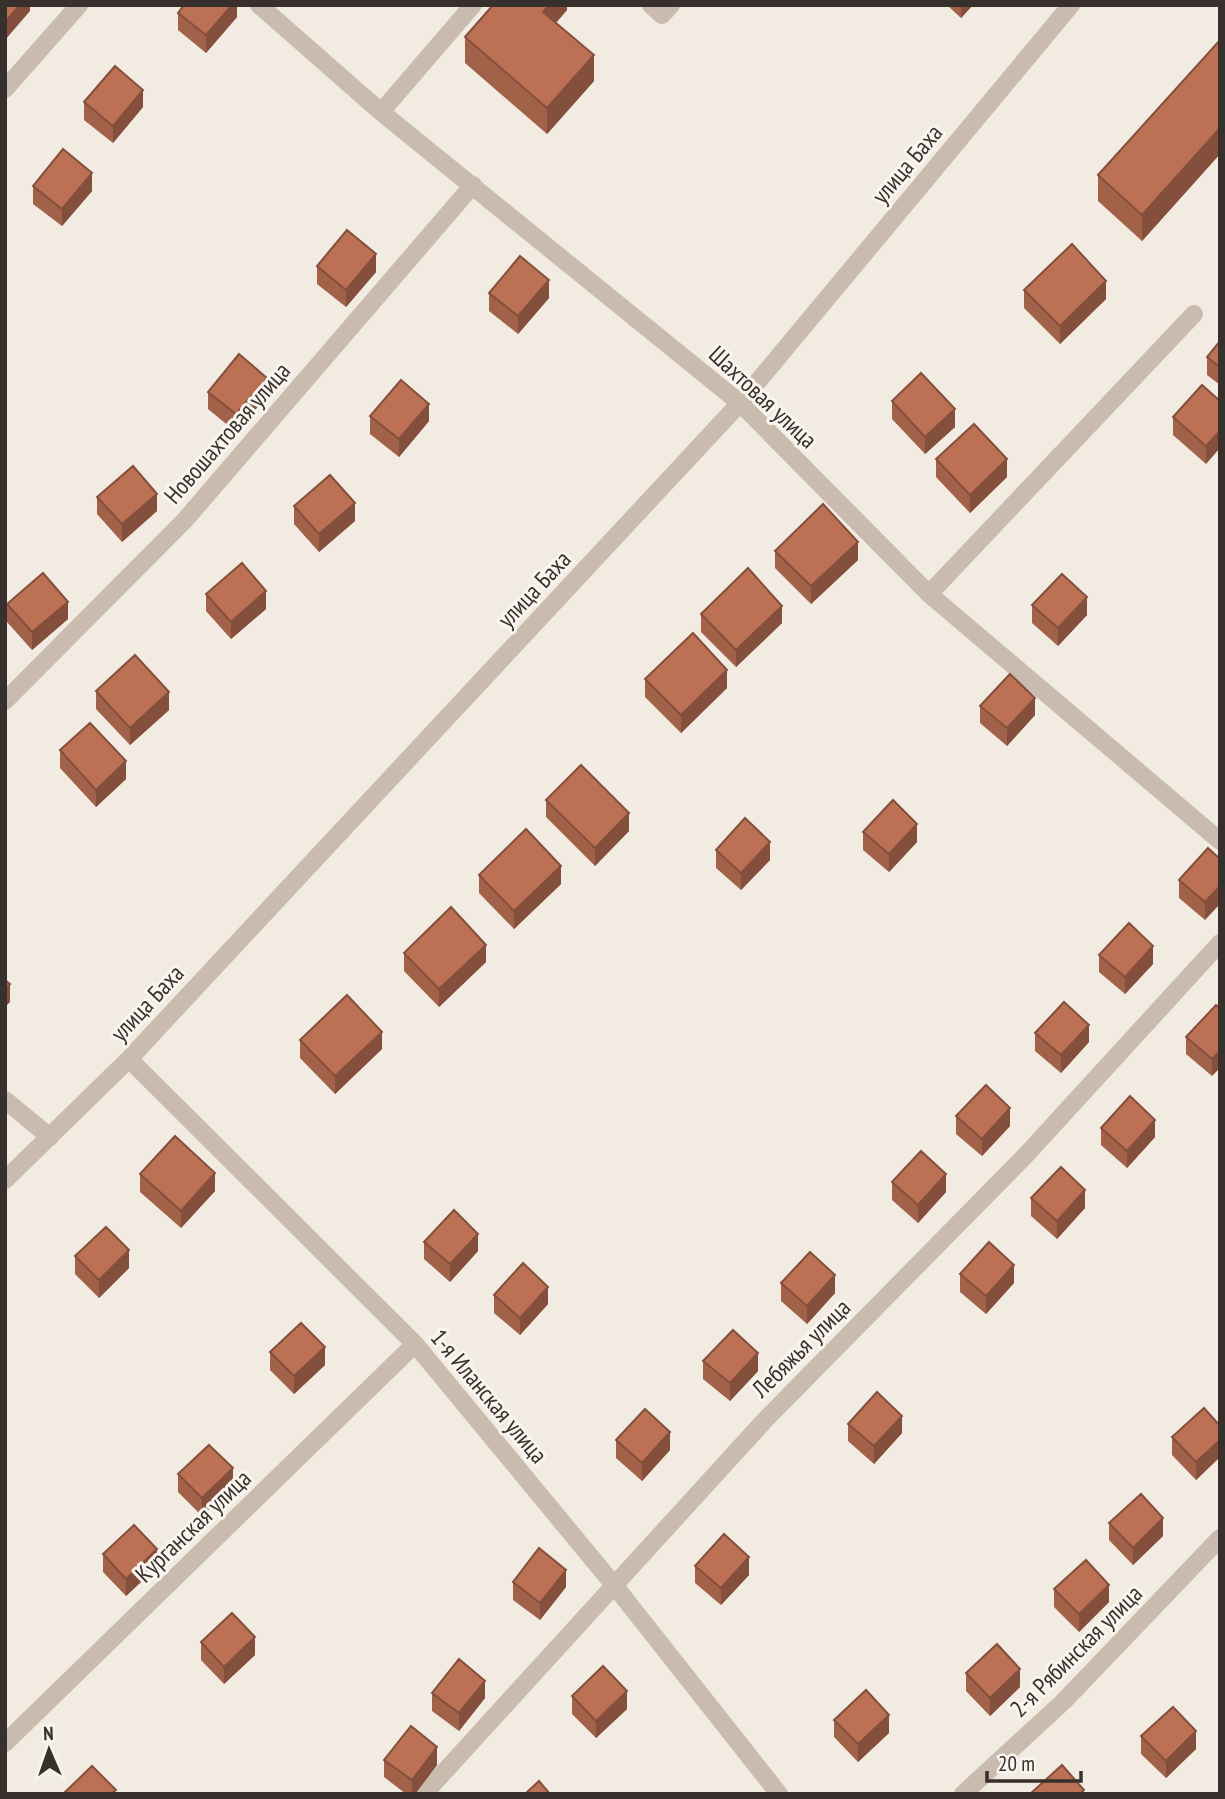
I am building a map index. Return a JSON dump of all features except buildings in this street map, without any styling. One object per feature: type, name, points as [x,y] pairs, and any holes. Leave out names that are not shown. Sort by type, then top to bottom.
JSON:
[{"type":"street","points":[[5,89],[79,5]]},
{"type":"street","name":"Шахтовая улица","points":[[259,5],[380,112],[740,403],[929,594],[1220,841]]},
{"type":"street","points":[[380,112],[473,5]]},
{"type":"street","points":[[651,5],[662,15],[671,5]]},
{"type":"street","name":"улица Баха","points":[[5,1181],[129,1059],[740,403],[1071,5]]},
{"type":"street","name":"Новошахтовая улица","points":[[5,701],[185,520],[473,185]]},
{"type":"street","points":[[929,594],[1194,314]]},
{"type":"street","name":"Лебяжья улица","points":[[424,1794],[765,1420],[1025,1157],[1220,943]]},
{"type":"street","name":"1-я Иланская улица","points":[[129,1059],[415,1344],[614,1585],[779,1794]]},
{"type":"street","points":[[5,1100],[50,1137]]},
{"type":"street","name":"Курганская улица","points":[[5,1743],[415,1344]]},
{"type":"street","name":"2-я Рябинская улица","points":[[962,1794],[1064,1701],[1220,1538]]}]
